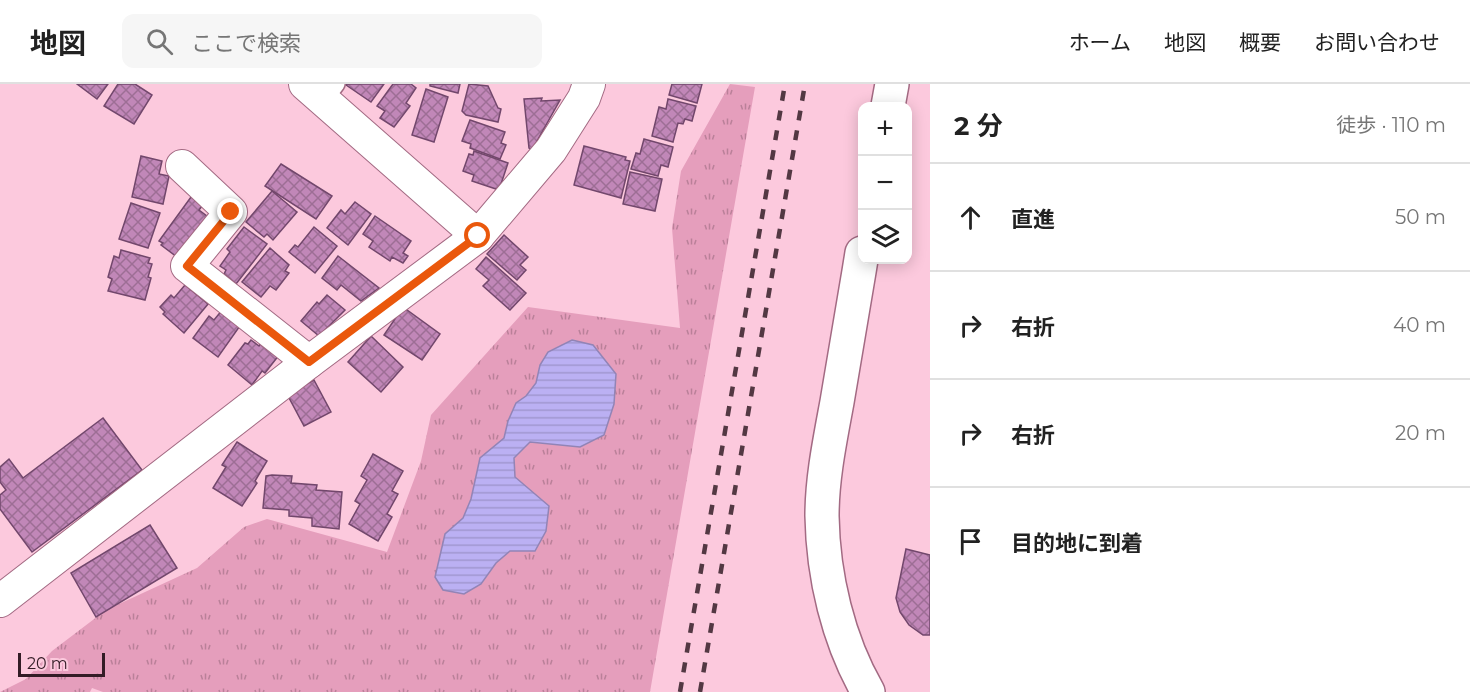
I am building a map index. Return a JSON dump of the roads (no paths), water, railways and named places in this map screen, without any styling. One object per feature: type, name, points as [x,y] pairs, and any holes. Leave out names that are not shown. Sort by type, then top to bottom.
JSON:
[{"type":"street","points":[[0,601],[309,362],[478,236],[551,150],[584,98],[589,84]]},
{"type":"street","points":[[889,102],[892,84]]},
{"type":"street","points":[[322,89],[478,236]]},
{"type":"street","points":[[182,166],[231,212],[187,266],[309,362]]},
{"type":"street","points":[[860,264],[827,459],[822,515],[826,573],[840,627],[857,672],[868,692]]},
{"type":"railway","points":[[680,692],[785,84]]},
{"type":"railway","points":[[700,692],[805,84]]}]
